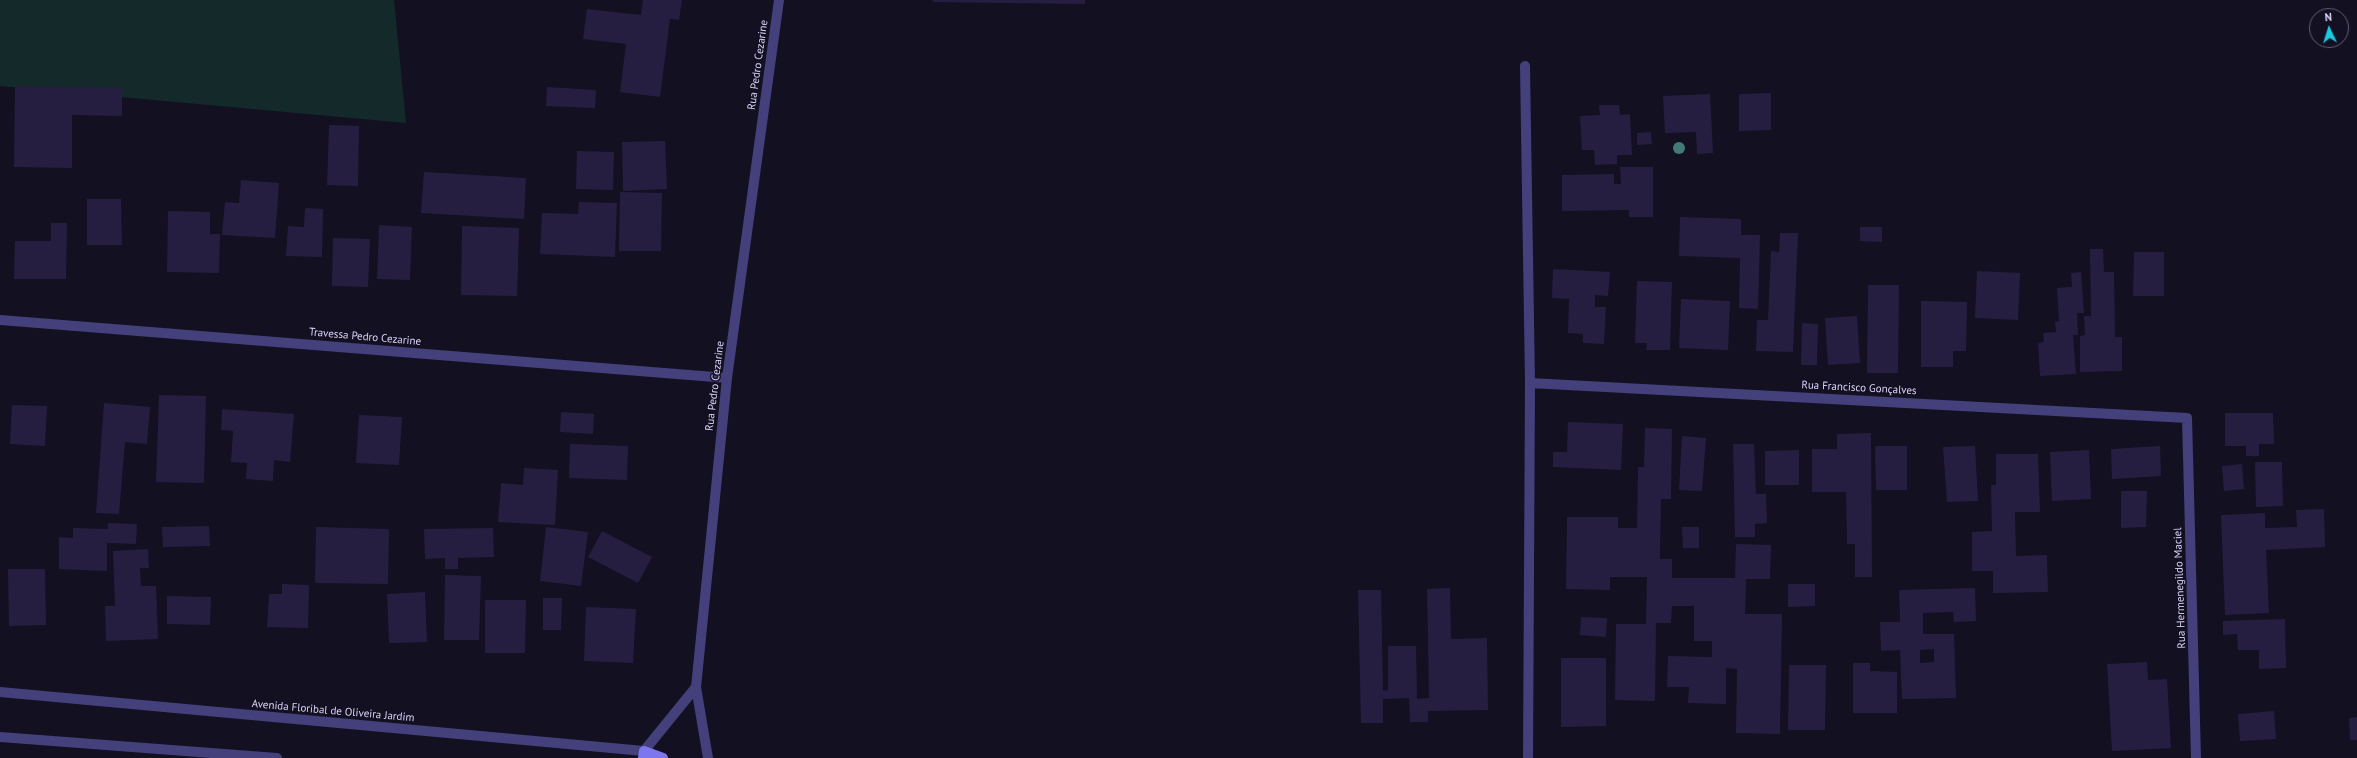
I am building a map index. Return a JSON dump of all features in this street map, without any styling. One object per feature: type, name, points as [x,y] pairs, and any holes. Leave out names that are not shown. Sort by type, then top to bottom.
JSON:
[{"type":"street","name":"Rua Pedro Cezarine","points":[[708,758],[696,687],[727,378],[778,0]]},
{"type":"street","points":[[1525,66],[1530,383],[1528,758]]},
{"type":"street","name":"Travessa Pedro Cezarine","points":[[0,320],[727,378]]},
{"type":"street","name":"Rua Francisco Gonçalves","points":[[1530,383],[2187,418]]},
{"type":"street","name":"Rua Hermenegildo Maciel","points":[[2187,418],[2196,758]]},
{"type":"street","points":[[644,755],[696,687]]},
{"type":"street","name":"Avenida Floribal de Oliveira Jardim","points":[[0,692],[662,758]]},
{"type":"street","points":[[0,737],[277,758]]},
{"type":"green space","points":[[0,0],[394,0],[406,123],[0,86]]},
{"type":"building","points":[[643,0],[682,0],[679,20],[670,19],[660,97],[620,92],[626,44],[583,39],[587,9],[641,15]]},
{"type":"building","points":[[933,0],[1085,0],[1085,4],[933,2]]},
{"type":"building","points":[[15,86],[122,88],[122,116],[72,115],[72,168],[14,167]]},
{"type":"building","points":[[547,87],[596,90],[595,108],[546,106]]},
{"type":"building","points":[[1771,93],[1771,130],[1739,131],[1739,94]]},
{"type":"building","points":[[1710,94],[1713,153],[1697,154],[1696,132],[1665,133],[1663,96]]},
{"type":"building","points":[[1599,105],[1619,105],[1620,115],[1630,114],[1632,155],[1617,155],[1617,164],[1595,165],[1594,150],[1582,150],[1580,116],[1600,115]]},
{"type":"building","points":[[329,125],[359,126],[358,186],[327,185]]},
{"type":"building","points":[[1651,132],[1652,144],[1637,145],[1637,133]]},
{"type":"building","points":[[665,141],[667,189],[623,191],[622,142]]},
{"type":"building","points":[[577,151],[614,152],[613,190],[576,189]]},
{"type":"building","points":[[1620,167],[1653,167],[1653,217],[1629,217],[1629,210],[1562,211],[1562,175],[1614,174],[1614,184],[1621,184]]},
{"type":"building","points":[[424,172],[526,178],[524,219],[421,213]]},
{"type":"building","points":[[241,180],[279,183],[275,238],[222,235],[225,202],[239,203]]},
{"type":"building","points":[[620,192],[662,193],[661,251],[619,251]]},
{"type":"building","points":[[87,199],[121,199],[122,245],[87,245]]},
{"type":"building","points":[[579,202],[617,203],[615,257],[540,254],[542,213],[578,214]]},
{"type":"building","points":[[305,208],[323,209],[322,257],[286,256],[288,226],[304,227]]},
{"type":"building","points":[[168,211],[210,212],[210,234],[220,234],[219,273],[167,272]]},
{"type":"building","points":[[1680,217],[1741,219],[1741,235],[1760,235],[1758,309],[1739,308],[1740,258],[1679,256]]},
{"type":"building","points":[[51,223],[67,223],[66,279],[14,279],[15,241],[51,241]]},
{"type":"building","points":[[379,225],[412,227],[410,280],[377,279]]},
{"type":"building","points":[[462,226],[519,228],[517,296],[461,295]]},
{"type":"building","points":[[1860,227],[1882,227],[1882,242],[1860,241]]},
{"type":"building","points":[[1780,233],[1798,233],[1793,352],[1756,351],[1757,320],[1768,320],[1771,251],[1779,252]]},
{"type":"building","points":[[333,238],[370,239],[368,287],[332,286]]},
{"type":"building","points":[[2090,249],[2103,249],[2104,272],[2114,272],[2115,337],[2122,337],[2122,371],[2080,372],[2080,336],[2085,335],[2084,316],[2091,316]]},
{"type":"building","points":[[2134,252],[2164,252],[2164,296],[2133,296]]},
{"type":"building","points":[[1553,269],[1610,272],[1608,296],[1595,295],[1595,307],[1606,307],[1604,344],[1583,343],[1583,334],[1568,333],[1569,299],[1552,298]]},
{"type":"building","points":[[1977,271],[2020,273],[2018,320],[1975,318]]},
{"type":"building","points":[[2081,272],[2084,313],[2077,313],[2078,335],[2073,335],[2076,374],[2040,376],[2038,343],[2044,342],[2043,333],[2056,332],[2055,322],[2059,321],[2057,288],[2072,287],[2071,273]]},
{"type":"building","points":[[1637,281],[1672,282],[1670,350],[1646,350],[1647,343],[1635,343]]},
{"type":"building","points":[[1868,285],[1899,285],[1898,373],[1867,373]]},
{"type":"building","points":[[1681,299],[1730,301],[1728,350],[1679,348]]},
{"type":"building","points":[[1921,301],[1967,302],[1966,351],[1953,351],[1953,367],[1921,367]]},
{"type":"building","points":[[1857,316],[1860,363],[1828,365],[1825,318]]},
{"type":"building","points":[[1802,323],[1818,324],[1817,365],[1801,365]]},
{"type":"building","points":[[159,395],[206,396],[204,483],[156,482]]},
{"type":"building","points":[[104,403],[150,407],[147,444],[125,442],[119,514],[96,513]]},
{"type":"building","points":[[12,405],[47,406],[45,446],[10,444]]},
{"type":"building","points":[[222,409],[294,414],[290,462],[274,460],[273,481],[246,479],[247,463],[231,462],[233,431],[221,430]]},
{"type":"building","points":[[561,412],[594,414],[593,434],[560,432]]},
{"type":"building","points":[[2225,413],[2273,413],[2274,444],[2259,444],[2259,456],[2246,456],[2246,446],[2225,446]]},
{"type":"building","points":[[359,415],[402,417],[399,465],[356,463]]},
{"type":"building","points":[[1568,422],[1623,424],[1621,470],[1553,467],[1553,452],[1567,452]]},
{"type":"building","points":[[1645,428],[1672,429],[1671,499],[1661,499],[1660,559],[1672,559],[1672,578],[1735,578],[1736,544],[1771,545],[1770,579],[1746,579],[1745,614],[1782,614],[1780,734],[1736,733],[1737,669],[1726,668],[1726,704],[1688,703],[1689,687],[1667,687],[1668,656],[1712,657],[1712,641],[1694,641],[1694,606],[1672,606],[1671,623],[1656,623],[1655,701],[1615,700],[1616,624],[1646,624],[1647,577],[1610,577],[1610,590],[1566,589],[1567,517],[1618,517],[1618,528],[1637,528],[1638,467],[1644,467]]},
{"type":"building","points":[[1871,433],[1872,577],[1855,577],[1855,544],[1847,544],[1846,492],[1812,492],[1812,449],[1837,449],[1837,434]]},
{"type":"building","points":[[1682,436],[1706,438],[1702,491],[1679,490]]},
{"type":"building","points":[[570,444],[628,446],[627,480],[569,478]]},
{"type":"building","points":[[1733,444],[1754,444],[1756,494],[1766,494],[1767,523],[1755,524],[1755,537],[1735,537]]},
{"type":"building","points":[[1875,446],[1907,446],[1907,490],[1876,490]]},
{"type":"building","points":[[1975,446],[1978,501],[1947,502],[1943,447]]},
{"type":"building","points":[[2160,446],[2161,476],[2112,479],[2111,449]]},
{"type":"building","points":[[1799,450],[1799,485],[1765,485],[1765,451]]},
{"type":"building","points":[[2089,450],[2091,499],[2052,501],[2050,452]]},
{"type":"building","points":[[1996,454],[2038,454],[2040,512],[2015,512],[2016,556],[2047,555],[2048,592],[1993,593],[1993,571],[1972,571],[1972,532],[1992,531],[1991,485],[1996,485]]},
{"type":"building","points":[[2255,462],[2282,462],[2283,506],[2256,507]]},
{"type":"building","points":[[2242,464],[2244,489],[2224,491],[2222,466]]},
{"type":"building","points":[[524,468],[558,470],[555,525],[498,522],[501,483],[523,485]]},
{"type":"building","points":[[2121,491],[2147,491],[2146,527],[2121,528]]},
{"type":"building","points":[[2324,509],[2325,547],[2266,550],[2269,613],[2225,615],[2221,515],[2265,513],[2265,528],[2297,527],[2296,510]]},
{"type":"building","points":[[108,523],[137,524],[136,544],[107,543],[107,571],[59,569],[59,537],[73,538],[73,528],[108,529]]},
{"type":"building","points":[[209,526],[210,546],[163,547],[162,527]]},
{"type":"building","points":[[316,527],[389,529],[388,584],[315,583]]},
{"type":"building","points":[[546,527],[588,532],[581,586],[540,581]]},
{"type":"building","points":[[1682,527],[1699,527],[1699,548],[1683,548]]},
{"type":"building","points":[[493,528],[494,557],[458,558],[458,569],[445,569],[445,558],[425,559],[424,529]]},
{"type":"building","points":[[602,531],[652,557],[638,583],[588,557]]},
{"type":"building","points":[[148,549],[149,568],[140,568],[141,586],[156,586],[158,639],[106,641],[105,606],[115,606],[113,551]]},
{"type":"building","points":[[8,569],[45,569],[46,625],[9,626]]},
{"type":"building","points":[[445,575],[481,576],[479,640],[444,640]]},
{"type":"building","points":[[282,584],[309,585],[308,628],[267,627],[269,594],[282,594]]},
{"type":"building","points":[[1788,584],[1815,584],[1815,606],[1788,607]]},
{"type":"building","points":[[1450,588],[1451,639],[1487,638],[1488,710],[1428,711],[1428,722],[1410,722],[1409,698],[1383,699],[1383,723],[1361,723],[1358,590],[1381,590],[1383,691],[1388,690],[1388,646],[1416,646],[1417,699],[1429,698],[1427,589]]},
{"type":"building","points":[[1975,588],[1976,621],[1954,622],[1953,612],[1923,613],[1923,634],[1954,634],[1956,698],[1902,699],[1900,650],[1881,651],[1880,622],[1900,622],[1899,590]],"holes":[[[1934,649],[1934,662],[1920,663],[1920,650]]]},
{"type":"building","points":[[425,592],[427,642],[389,643],[387,594]]},
{"type":"building","points":[[167,596],[211,597],[210,625],[167,624]]},
{"type":"building","points":[[543,598],[562,598],[561,630],[543,630]]},
{"type":"building","points":[[485,600],[526,600],[525,653],[485,653]]},
{"type":"building","points":[[586,607],[636,609],[633,663],[584,661]]},
{"type":"building","points":[[1581,617],[1607,618],[1606,637],[1580,635]]},
{"type":"building","points":[[2285,619],[2286,668],[2259,669],[2259,650],[2238,650],[2237,634],[2223,635],[2223,621]]},
{"type":"building","points":[[1561,658],[1606,658],[1606,726],[1561,727]]},
{"type":"building","points":[[2147,662],[2148,680],[2167,679],[2171,748],[2112,751],[2107,664]]},
{"type":"building","points":[[1853,663],[1870,663],[1870,671],[1897,672],[1897,713],[1853,713]]},
{"type":"building","points":[[1789,665],[1826,665],[1825,730],[1788,730]]},
{"type":"building","points":[[2274,711],[2276,739],[2240,741],[2238,714]]},
{"type":"building","points":[[2357,717],[2357,740],[2350,740],[2349,718]]}]
